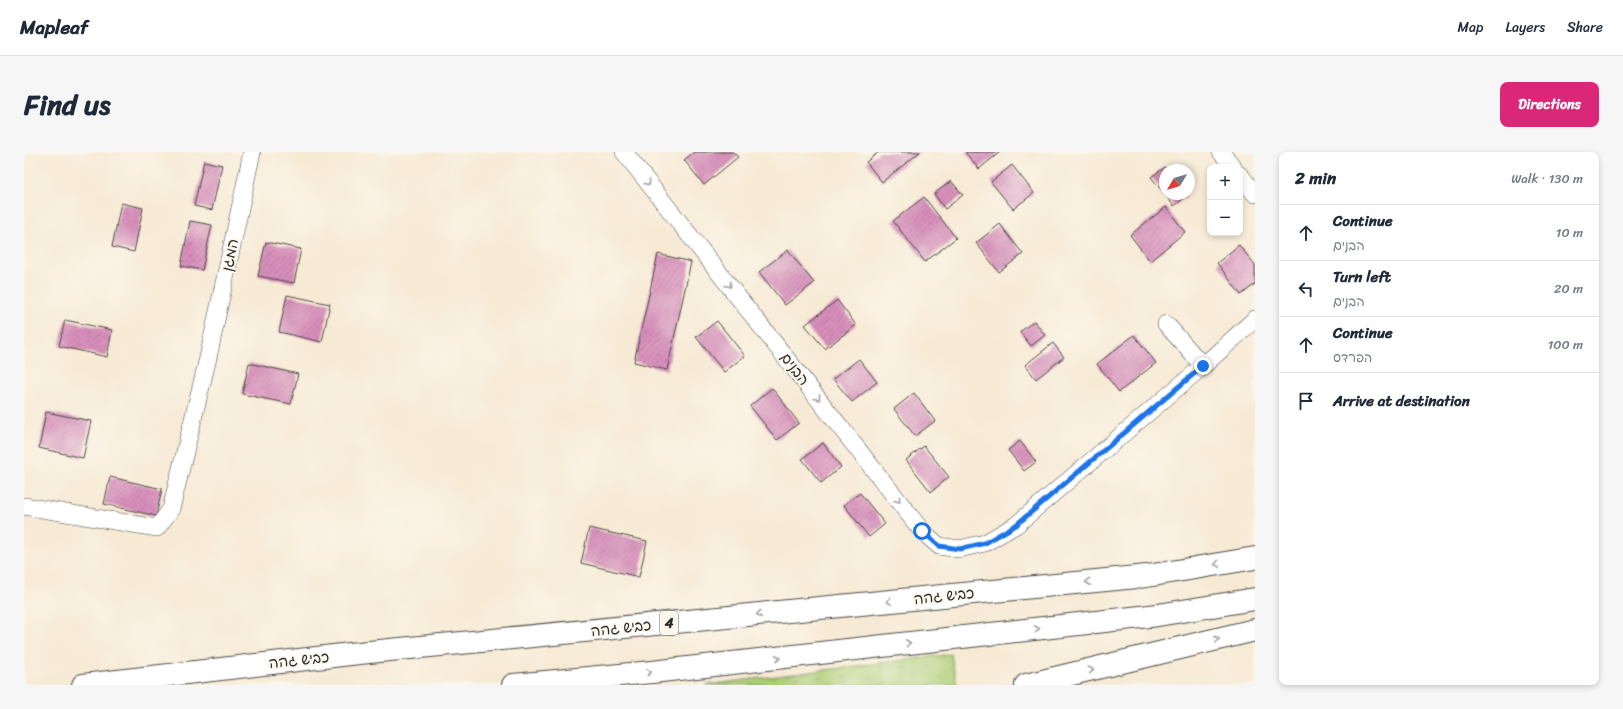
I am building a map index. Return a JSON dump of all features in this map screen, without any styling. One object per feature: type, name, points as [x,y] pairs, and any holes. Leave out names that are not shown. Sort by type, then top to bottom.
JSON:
[{"type":"highway","name":"כביש גהה","points":[[83,685],[359,653],[1147,576],[1255,558]]},
{"type":"highway","points":[[513,685],[652,672],[1158,615],[1255,599]]},
{"type":"highway","points":[[1026,685],[1255,630]]},
{"type":"street","name":"המגן","points":[[24,506],[157,528],[171,508],[208,358],[252,152]]},
{"type":"street","name":"הבנים","points":[[624,152],[922,531],[939,546],[960,549],[985,543],[1016,525],[1203,366],[1255,319]]},
{"type":"street","points":[[1221,152],[1231,164]]},
{"type":"street","points":[[1243,179],[1255,194]]},
{"type":"street","points":[[1166,324],[1203,366]]},
{"type":"green space","points":[[951,654],[957,685],[705,685]]},
{"type":"building","points":[[694,152],[733,152],[738,157],[704,185],[684,160]]},
{"type":"building","points":[[879,152],[920,152],[882,182],[866,162]]},
{"type":"building","points":[[965,152],[1000,152],[979,169]]},
{"type":"building","points":[[204,161],[222,165],[212,210],[194,206]]},
{"type":"building","points":[[1012,165],[1034,193],[1013,209],[991,182]]},
{"type":"building","points":[[1159,171],[1159,187],[1151,177]]},
{"type":"building","points":[[951,181],[963,195],[945,209],[934,194]]},
{"type":"building","points":[[924,197],[956,238],[925,262],[893,221]]},
{"type":"building","points":[[1169,200],[1182,200],[1174,206]]},
{"type":"building","points":[[121,203],[143,208],[134,252],[112,247]]},
{"type":"building","points":[[1166,207],[1185,232],[1150,261],[1130,235]]},
{"type":"building","points":[[190,221],[212,225],[202,270],[181,266]]},
{"type":"building","points":[[1000,224],[1023,254],[999,272],[976,243]]},
{"type":"building","points":[[266,242],[301,249],[294,283],[258,276]]},
{"type":"building","points":[[1239,245],[1255,265],[1255,284],[1241,295],[1217,263]]},
{"type":"building","points":[[788,250],[814,283],[785,305],[759,272]]},
{"type":"building","points":[[658,254],[691,262],[667,370],[634,362]]},
{"type":"building","points":[[287,295],[330,304],[322,342],[279,332]]},
{"type":"building","points":[[837,300],[856,325],[825,349],[805,325]]},
{"type":"building","points":[[65,320],[112,330],[107,357],[59,346]]},
{"type":"building","points":[[717,321],[745,356],[724,372],[696,337]]},
{"type":"building","points":[[1034,321],[1045,335],[1031,346],[1020,332]]},
{"type":"building","points":[[1134,335],[1156,363],[1119,392],[1097,364]]},
{"type":"building","points":[[1053,343],[1064,357],[1036,379],[1025,365]]},
{"type":"building","points":[[859,359],[877,382],[852,402],[833,379]]},
{"type":"building","points":[[249,363],[298,374],[291,404],[242,394]]},
{"type":"building","points":[[772,388],[799,423],[777,440],[750,406]]},
{"type":"building","points":[[914,393],[935,421],[915,436],[894,409]]},
{"type":"building","points":[[46,412],[91,421],[83,458],[39,448]]},
{"type":"building","points":[[1020,441],[1036,462],[1024,471],[1008,450]]},
{"type":"building","points":[[823,443],[841,467],[821,483],[802,459]]},
{"type":"building","points":[[924,446],[949,477],[931,492],[906,460]]},
{"type":"building","points":[[110,477],[162,489],[156,516],[104,504]]},
{"type":"building","points":[[860,493],[885,524],[869,537],[844,505]]},
{"type":"building","points":[[589,528],[647,541],[639,577],[581,563]]},
{"type":"route","points":[[922,531],[939,546],[960,549],[985,543],[1016,525],[1203,366]]}]
